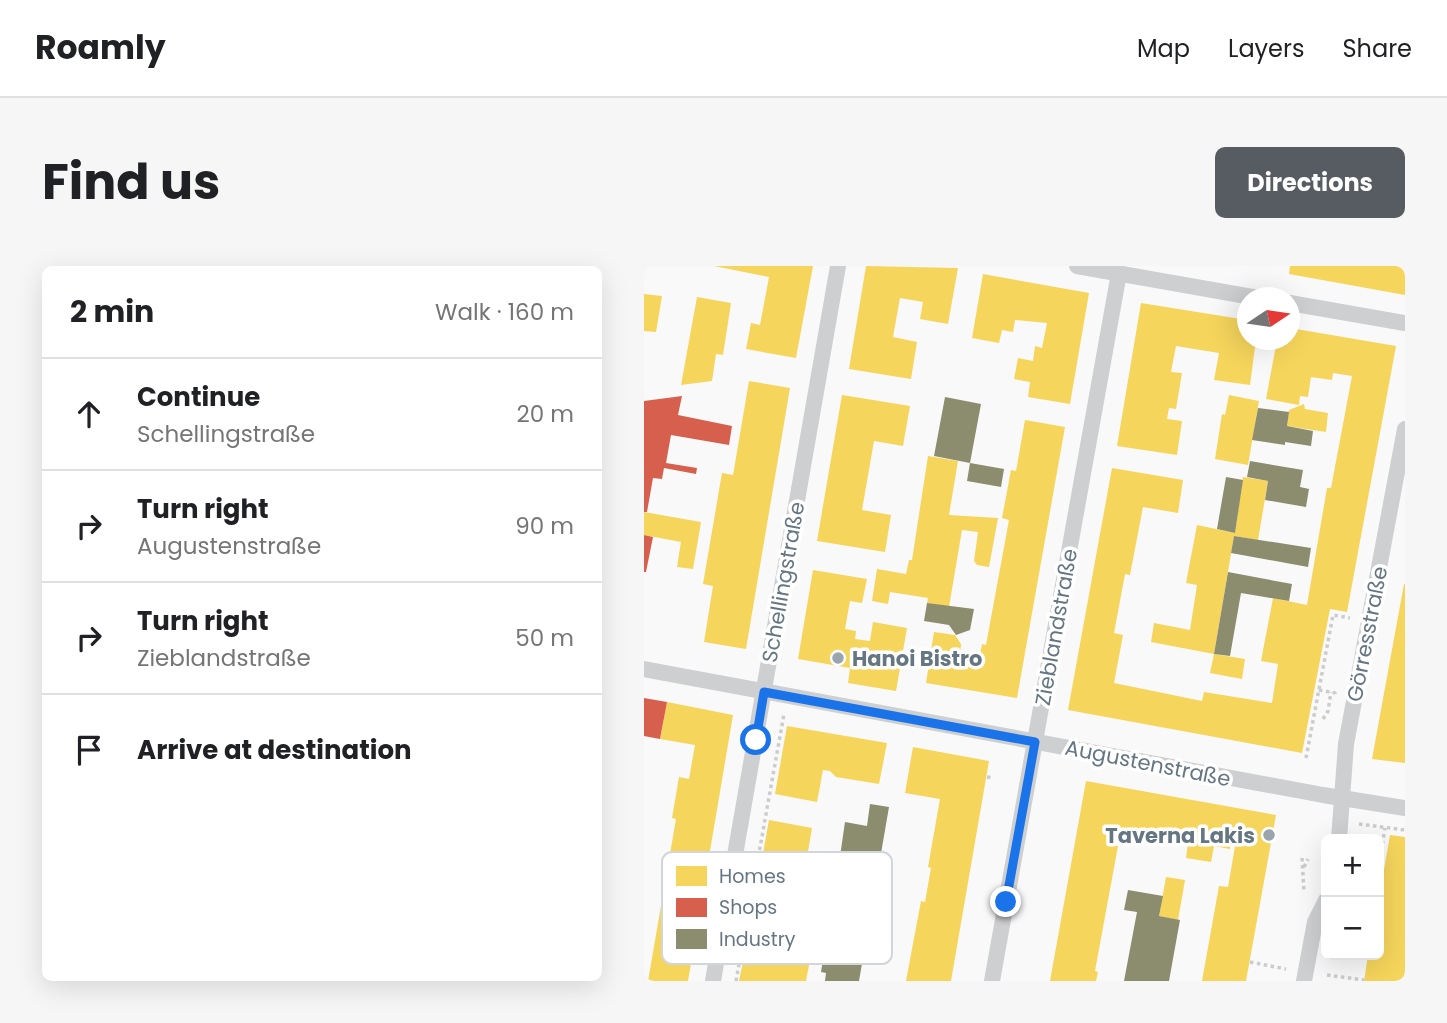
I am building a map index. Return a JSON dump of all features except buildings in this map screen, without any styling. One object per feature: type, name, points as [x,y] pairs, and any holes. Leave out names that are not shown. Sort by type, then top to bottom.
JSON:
[{"type":"street","name":"Schellingstraße","points":[[736,852],[838,266]]},
{"type":"street","points":[[1077,266],[1237,294]]},
{"type":"street","name":"Zieblandstraße","points":[[992,981],[1119,273]]},
{"type":"street","points":[[1300,305],[1405,323]]},
{"type":"street","name":"Görresstraße","points":[[1340,834],[1346,744],[1397,518],[1405,429]]},
{"type":"street","name":"Augustenstraße","points":[[644,670],[1343,799],[1405,808]]},
{"type":"street","points":[[1304,981],[1315,922],[1321,910]]},
{"type":"path","points":[[1306,758],[1333,615],[1350,618]]},
{"type":"path","points":[[1318,690],[1333,692],[1326,719]]},
{"type":"path","points":[[759,852],[783,719]]},
{"type":"path","points":[[987,777],[993,778]]},
{"type":"path","points":[[1359,824],[1405,830]]},
{"type":"path","points":[[1384,834],[1385,828]]},
{"type":"path","points":[[1302,858],[1304,892]]},
{"type":"path","points":[[1303,869],[1308,859]]},
{"type":"path","points":[[1250,962],[1286,968]]},
{"type":"path","points":[[1326,975],[1364,980]]},
{"type":"place","name":"Hanoi Bistro","points":[[838,658]]},
{"type":"place","name":"Taverna Lakis","points":[[1269,835]]},
{"type":"route","points":[[756,740],[764,692],[1035,742],[1006,902]]}]
